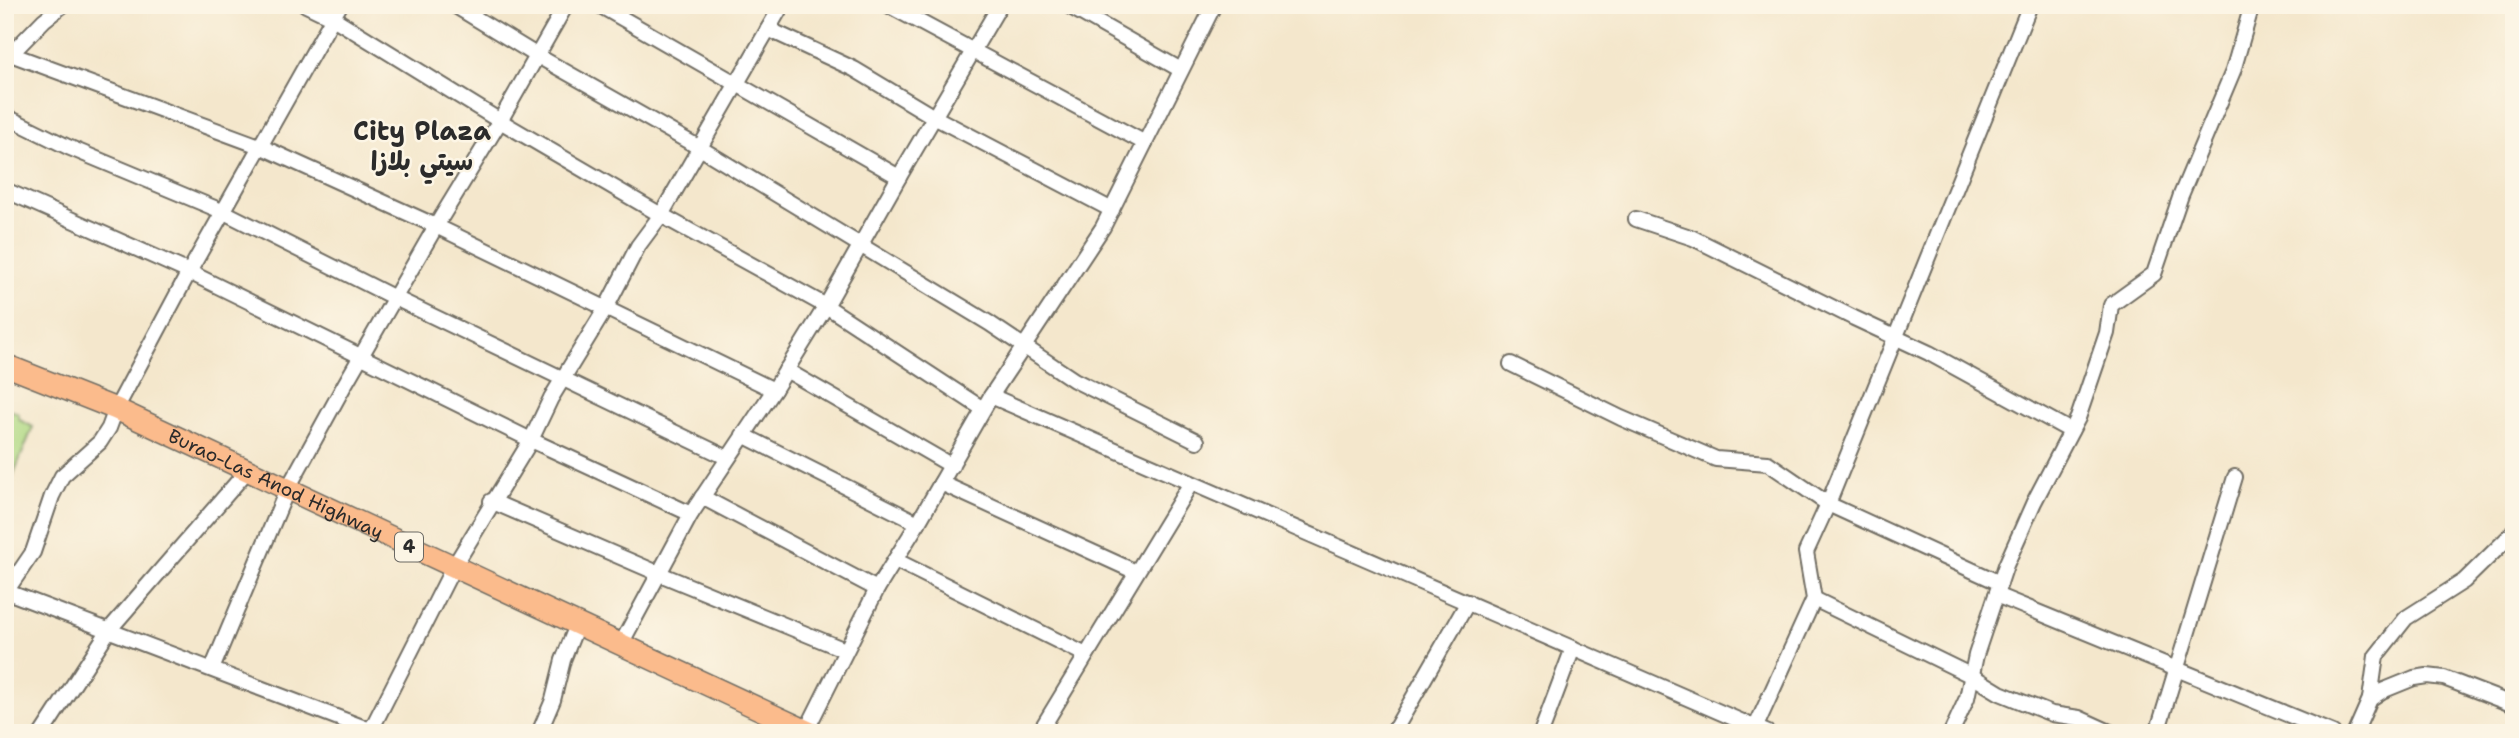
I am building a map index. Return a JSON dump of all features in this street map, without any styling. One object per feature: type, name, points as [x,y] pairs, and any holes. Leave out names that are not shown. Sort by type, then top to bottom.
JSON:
[{"type":"highway","name":"Burao-Las Anod Highway","points":[[5,365],[116,409],[807,732]]},
{"type":"street","points":[[63,5],[7,55],[262,147],[436,226],[774,390]]},
{"type":"street","points":[[306,5],[336,12],[500,121],[661,215],[826,306],[984,410]]},
{"type":"street","points":[[454,5],[536,55],[701,148],[1024,346],[1074,380],[1196,441]]},
{"type":"street","points":[[212,669],[287,490],[436,226],[566,5]]},
{"type":"street","points":[[599,5],[899,177]]},
{"type":"street","points":[[336,12],[189,272],[116,409],[109,428],[100,442],[62,476],[52,496],[33,552],[6,592],[374,732],[453,568],[531,440],[638,246],[661,215],[782,5]]},
{"type":"street","points":[[888,5],[1145,143]]},
{"type":"street","points":[[621,644],[691,514],[774,390],[826,306],[1000,5]]},
{"type":"street","points":[[1067,5],[1181,70]]},
{"type":"street","points":[[807,732],[877,589],[991,396],[1104,227],[1214,5]]},
{"type":"street","points":[[991,396],[1759,731],[1814,599],[1805,552],[1828,504],[2031,5]]},
{"type":"street","points":[[1951,733],[1967,698],[1998,589],[2034,502],[2078,418],[2107,334],[2111,305],[2154,274],[2181,195],[2233,71],[2252,5]]},
{"type":"street","points":[[768,29],[854,69],[934,117],[1112,210]]},
{"type":"street","points":[[5,116],[68,147],[224,212],[395,298],[728,458]]},
{"type":"street","points":[[5,190],[189,272],[531,440],[691,514]]},
{"type":"street","points":[[1636,219],[1693,238],[2005,392],[2071,430]]},
{"type":"street","points":[[1511,364],[1621,418],[1716,459],[1768,463],[1828,504],[1998,589],[2333,733]]},
{"type":"street","points":[[786,370],[952,466]]},
{"type":"street","points":[[743,435],[918,523]]},
{"type":"street","points":[[42,733],[109,630],[247,471]]},
{"type":"street","points":[[2157,733],[2235,477]]},
{"type":"street","points":[[941,483],[1136,572]]},
{"type":"street","points":[[1039,733],[1191,483]]},
{"type":"street","points":[[702,497],[877,589]]},
{"type":"street","points":[[491,502],[845,650]]},
{"type":"street","points":[[2355,733],[2370,699],[2376,656],[2406,618],[2464,581],[2514,532]]},
{"type":"street","points":[[895,560],[1086,655]]},
{"type":"street","points":[[1814,599],[1972,676],[2000,693],[2052,714],[2079,718],[2112,733]]},
{"type":"street","points":[[1393,733],[1468,603]]},
{"type":"street","points":[[539,733],[553,700],[563,660],[577,625]]},
{"type":"street","points":[[1541,733],[1573,648]]},
{"type":"street","points":[[2370,699],[2414,678],[2427,676],[2444,678],[2514,705]]},
{"type":"green space","points":[[5,408],[18,413],[20,420],[33,427],[5,495]]},
{"type":"district","name":"City Plaza سيتي بلازا","points":[[422,145]]}]
